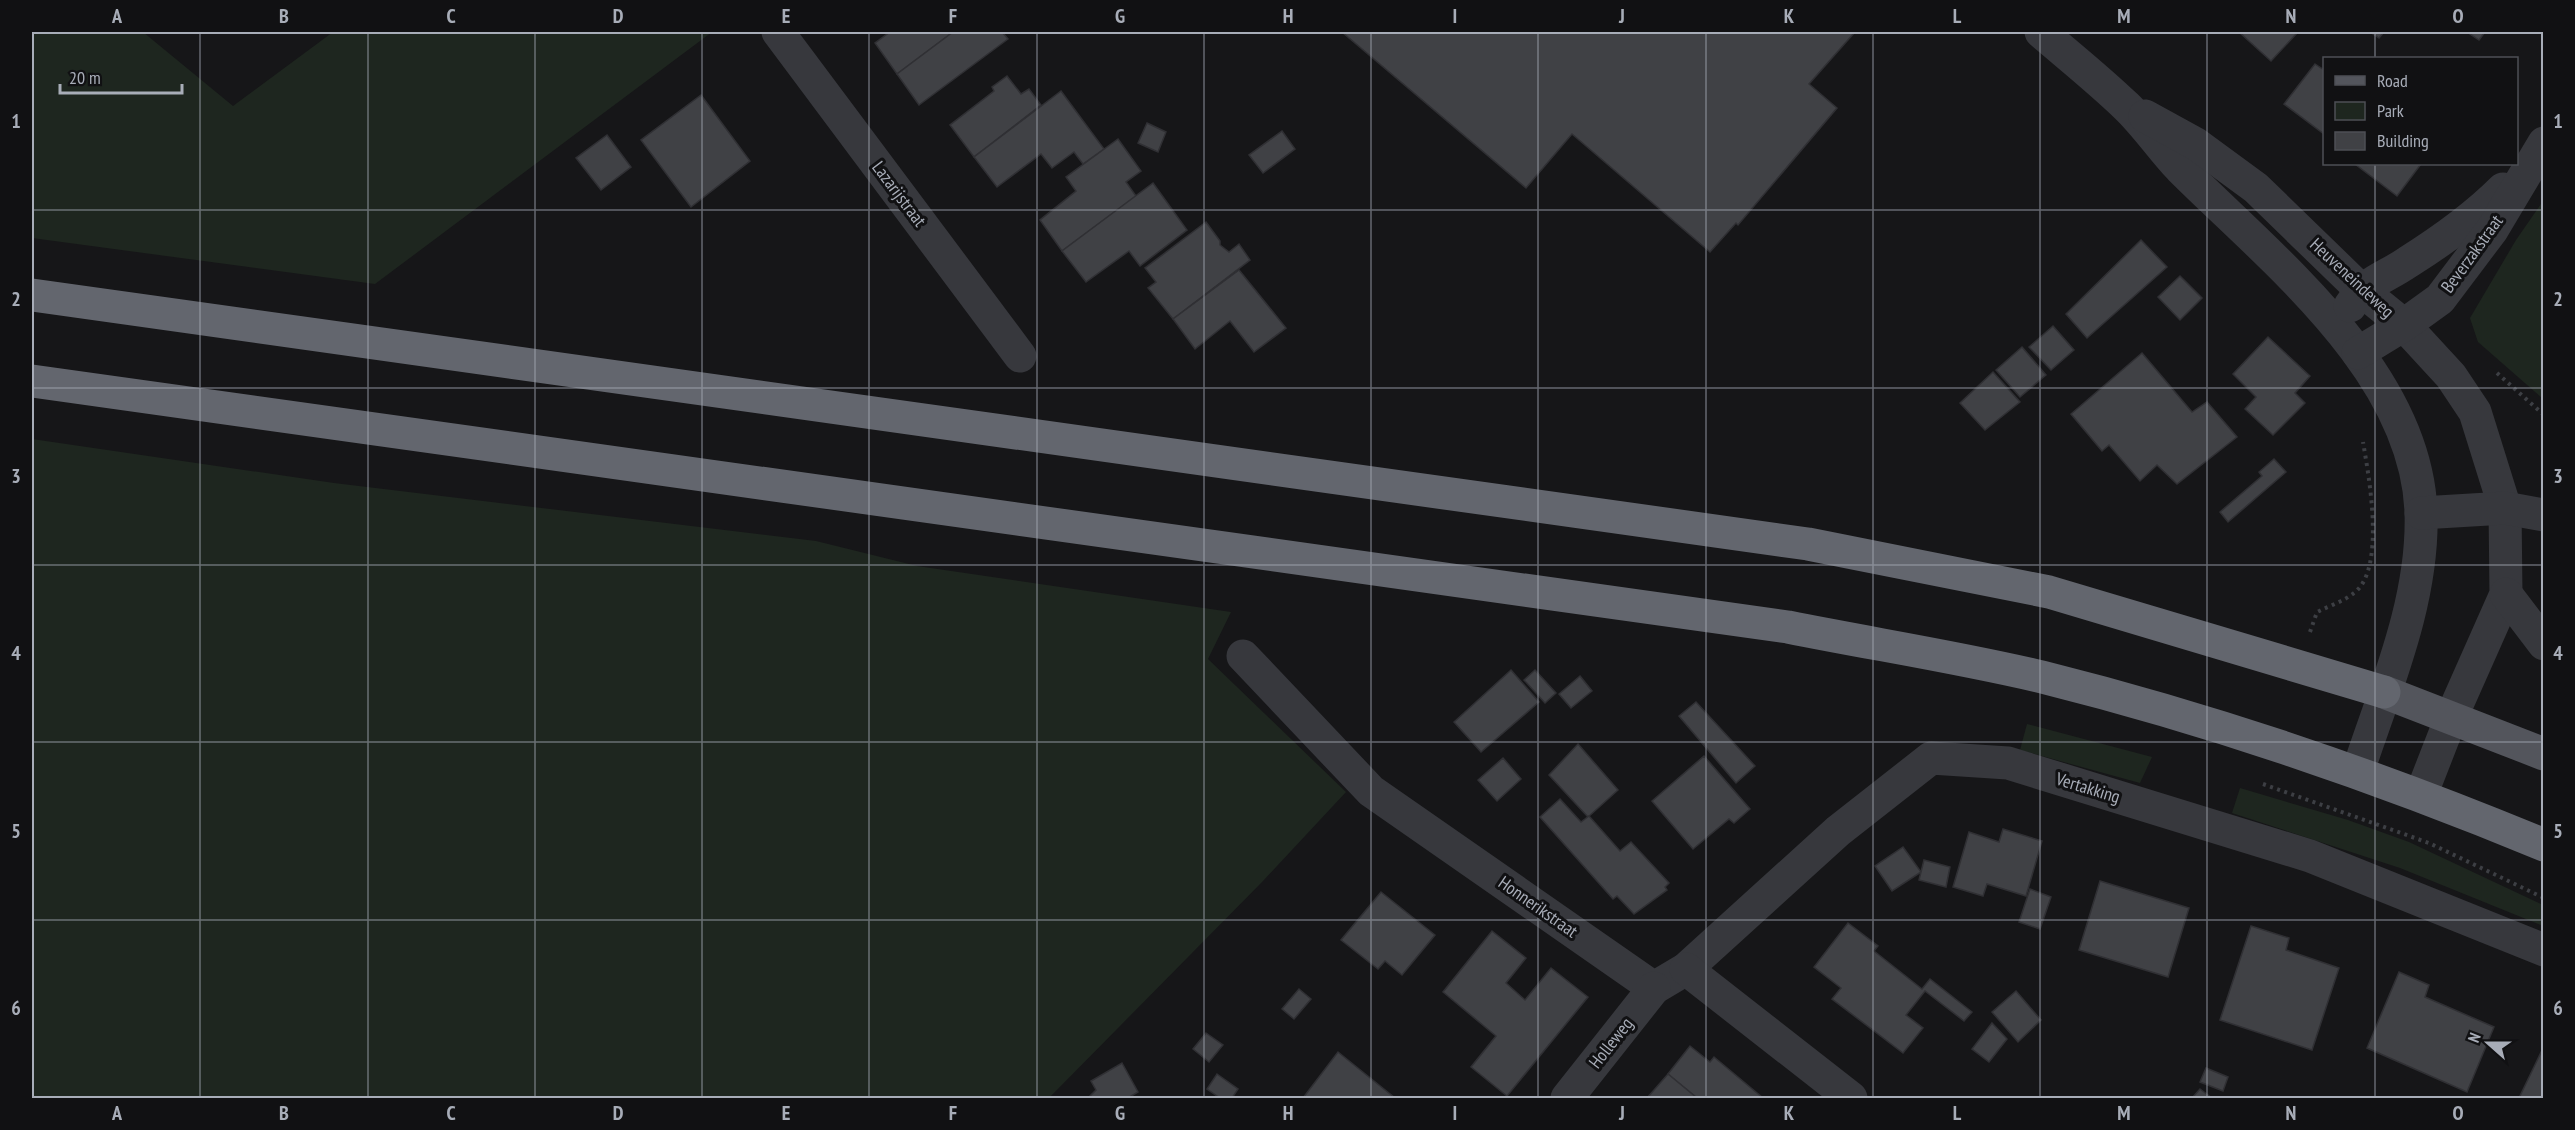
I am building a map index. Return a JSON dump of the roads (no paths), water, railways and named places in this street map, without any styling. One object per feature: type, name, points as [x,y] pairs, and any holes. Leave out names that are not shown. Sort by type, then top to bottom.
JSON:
[{"type":"highway","points":[[32,296],[1808,544],[2049,592],[2384,692]]},
{"type":"highway","points":[[32,381],[1788,627],[2041,677],[2252,736],[2358,771],[2544,845]]},
{"type":"main road","points":[[2384,692],[2544,754]]},
{"type":"street","name":"Lazarijstraat","points":[[778,32],[1020,356]]},
{"type":"street","name":"Heuveneindeweg","points":[[2041,32],[2127,107],[2179,167],[2264,247],[2337,326],[2358,353],[2404,435],[2417,474],[2421,513],[2420,556],[2409,612],[2358,771]]},
{"type":"street","name":"Heuveneindeweg","points":[[2127,107],[2196,144],[2256,188],[2361,290],[2404,325],[2451,376],[2475,412],[2505,508],[2506,594],[2451,718],[2421,795]]},
{"type":"street","name":"Beverzakstraat","points":[[2337,326],[2361,290],[2406,264],[2476,217],[2539,149]]},
{"type":"street","name":"Beverzakstraat","points":[[2358,353],[2404,325],[2440,298],[2492,230],[2539,149]]},
{"type":"street","points":[[2421,513],[2505,508],[2544,515]]},
{"type":"street","points":[[2506,594],[2544,644]]},
{"type":"street","name":"Honnerikstraat","points":[[1243,656],[1371,791],[1654,988]]},
{"type":"street","name":"Vertakking","points":[[1686,969],[1838,831],[1931,758],[2008,764],[2310,856],[2544,950]]},
{"type":"street","points":[[1654,988],[1686,969],[1851,1098]]},
{"type":"street","name":"Holleweg","points":[[1567,1098],[1654,988]]}]
